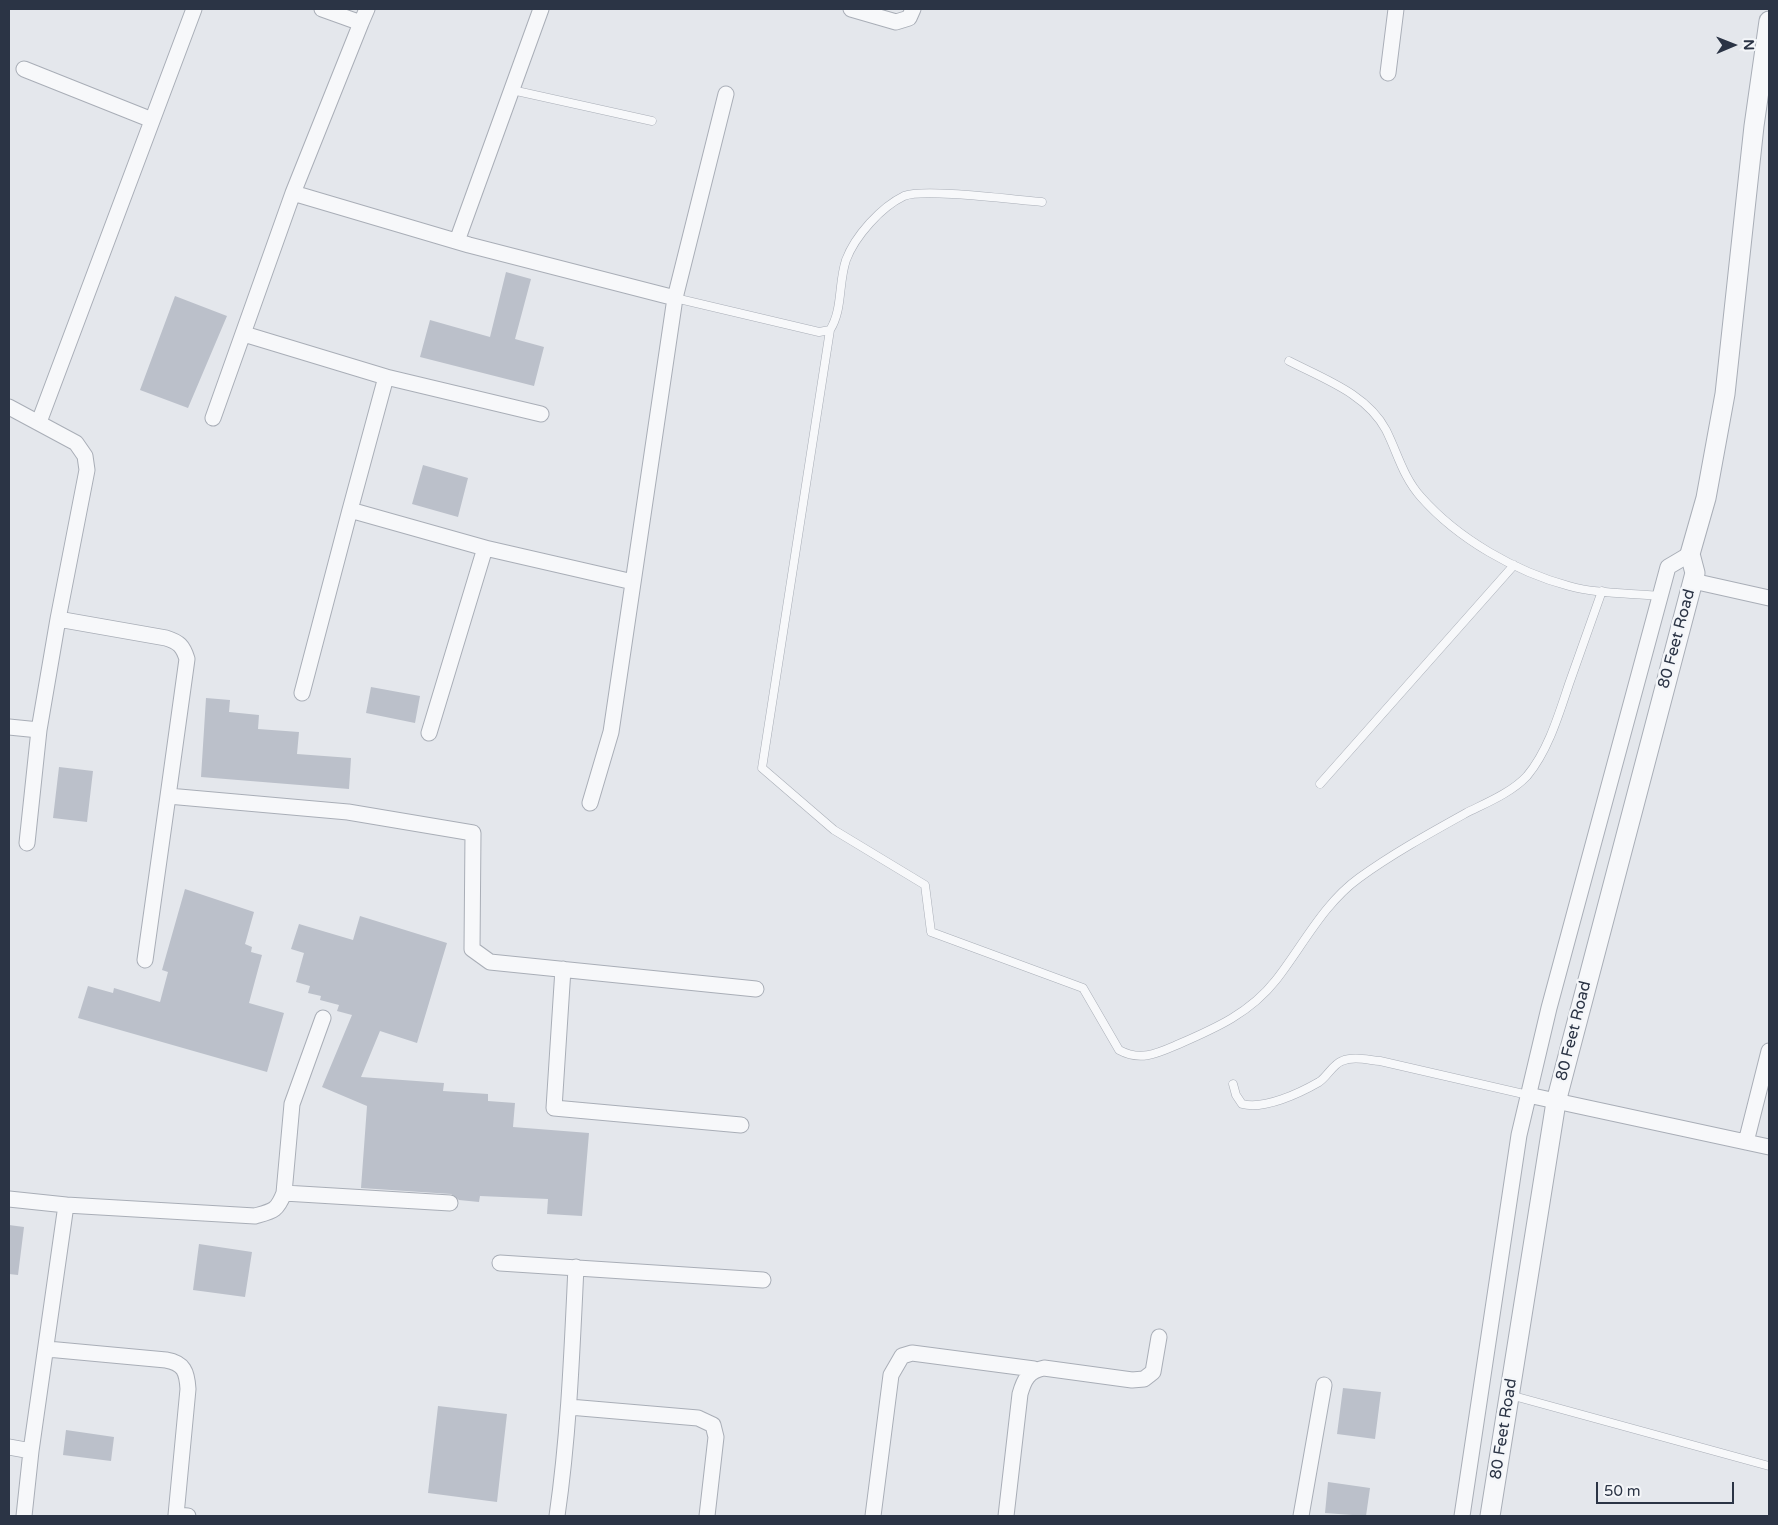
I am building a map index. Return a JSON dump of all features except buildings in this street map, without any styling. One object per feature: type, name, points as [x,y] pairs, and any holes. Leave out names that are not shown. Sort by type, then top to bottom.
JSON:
[{"type":"street","points":[[39,422],[194,9]]},
{"type":"street","points":[[322,9],[361,23]]},
{"type":"street","points":[[213,418],[293,193],[367,9]]},
{"type":"street","points":[[456,241],[541,9]]},
{"type":"street","points":[[851,9],[896,22],[909,18],[913,9]]},
{"type":"street","points":[[1388,74],[1396,9]]},
{"type":"street","points":[[1462,1516],[1519,1135],[1551,998],[1659,596],[1668,567],[1690,554],[1706,498],[1725,394],[1754,126],[1769,21]]},
{"type":"street","points":[[24,69],[152,120]]},
{"type":"street","points":[[590,803],[611,732],[676,298],[726,94]]},
{"type":"street","points":[[293,193],[456,241],[676,298]]},
{"type":"street","points":[[244,334],[386,377],[541,414]]},
{"type":"street","points":[[302,693],[386,377]]},
{"type":"street","points":[[9,407],[76,443],[85,456],[87,470],[58,619],[40,730],[27,843]]},
{"type":"street","points":[[350,510],[485,548],[633,582]]},
{"type":"street","points":[[429,733],[485,548]]},
{"type":"street","name":"80 Feet Road","points":[[1490,1516],[1556,1102],[1695,573],[1690,554]]},
{"type":"street","points":[[1693,581],[1769,598]]},
{"type":"street","points":[[58,619],[166,638],[178,642],[184,648],[187,659],[145,960]]},
{"type":"street","points":[[9,727],[40,730]]},
{"type":"street","points":[[168,796],[348,812],[473,833],[472,949],[490,962],[756,989]]},
{"type":"street","points":[[563,969],[554,1108],[741,1125]]},
{"type":"street","points":[[9,1199],[66,1205],[255,1216],[272,1211],[279,1206],[284,1193],[292,1104],[323,1018]]},
{"type":"street","points":[[1746,1142],[1769,1051]]},
{"type":"street","points":[[1528,1095],[1769,1147]]},
{"type":"street","points":[[284,1193],[450,1203]]},
{"type":"street","points":[[24,1516],[31,1451],[47,1350],[66,1205]]},
{"type":"street","points":[[500,1263],[763,1280]]},
{"type":"street","points":[[557,1516],[568,1407],[576,1267]]},
{"type":"street","points":[[873,1516],[891,1375],[902,1356],[912,1353],[1034,1370],[1044,1368],[1132,1380],[1144,1379],[1153,1372],[1159,1337]]},
{"type":"street","points":[[47,1350],[166,1360],[178,1362],[184,1368],[188,1389],[180,1516]]},
{"type":"street","points":[[1006,1516],[1020,1394],[1024,1380],[1034,1370]]},
{"type":"street","points":[[1301,1516],[1324,1385]]},
{"type":"street","points":[[568,1407],[698,1418],[713,1424],[716,1437],[707,1516]]},
{"type":"street","points":[[9,1448],[31,1451]]},
{"type":"lane","points":[[512,90],[652,122]]},
{"type":"lane","points":[[1042,202],[928,193],[906,196],[886,208],[860,235],[846,260],[837,319],[830,330],[762,768],[834,830],[925,885],[931,932],[1083,988],[1119,1050],[1128,1055],[1151,1056],[1233,1018],[1254,1003],[1276,981],[1301,944],[1331,906],[1357,879],[1421,839],[1508,791],[1526,776],[1539,758],[1557,720],[1602,591]]},
{"type":"lane","points":[[676,298],[819,332],[830,330]]},
{"type":"lane","points":[[1289,361],[1353,394],[1371,409],[1386,430],[1404,475],[1421,498],[1486,550],[1514,565],[1570,587],[1659,596]]},
{"type":"lane","points":[[1320,784],[1514,565]]},
{"type":"lane","points":[[1233,1084],[1236,1095],[1242,1104],[1253,1107],[1269,1104],[1320,1081],[1340,1061],[1356,1058],[1380,1061],[1528,1095]]},
{"type":"lane","points":[[1510,1395],[1769,1466]]}]
